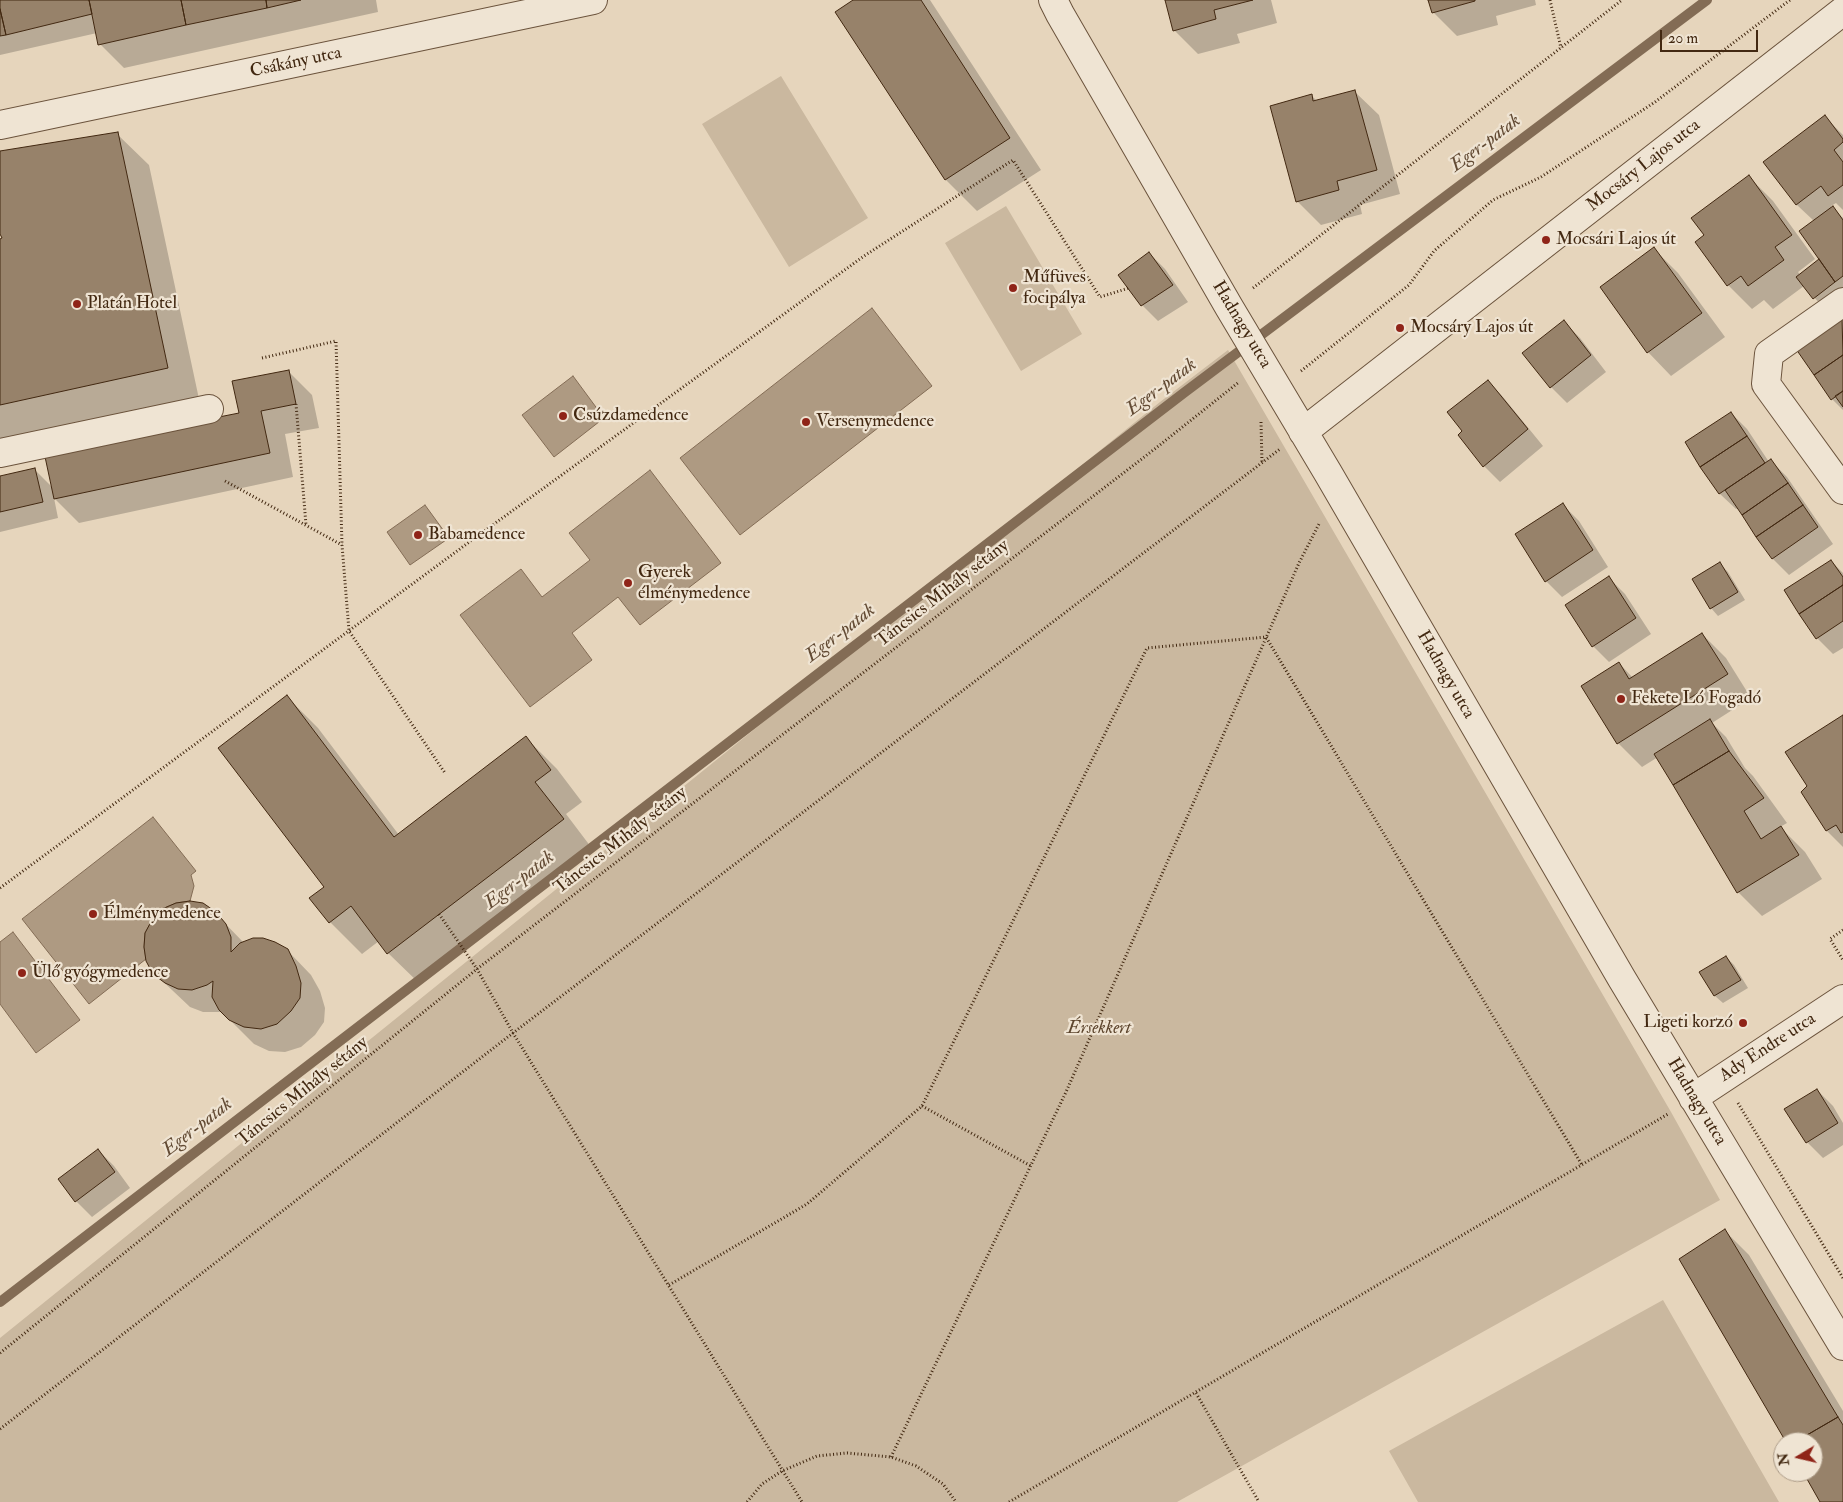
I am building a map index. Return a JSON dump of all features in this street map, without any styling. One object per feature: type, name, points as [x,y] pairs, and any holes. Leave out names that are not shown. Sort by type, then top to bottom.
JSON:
[{"type":"street","name":"Csákány utca","points":[[0,125],[593,0]]},
{"type":"street","name":"Hadnagy utca","points":[[1053,0],[1229,307],[1254,371],[1278,389],[1622,979],[1682,1105],[1843,1346]]},
{"type":"street","name":"Mocsáry Lajos utca","points":[[1303,432],[1843,12]]},
{"type":"street","points":[[1843,302],[1769,354],[1766,384],[1843,490]]},
{"type":"street","points":[[0,453],[209,409]]},
{"type":"street","name":"Ady Endre utca","points":[[1682,1105],[1843,999]]},
{"type":"path","points":[[1550,0],[1561,48]]},
{"type":"path","points":[[1229,307],[1622,0]]},
{"type":"path","points":[[1278,389],[1409,285],[1434,251],[1493,200],[1541,177],[1654,102],[1790,0]]},
{"type":"path","points":[[0,888],[864,256],[1013,160],[1100,297],[1129,288]]},
{"type":"path","points":[[262,358],[336,341],[342,545],[349,631],[445,773]]},
{"type":"path","name":"Táncsics Mihály sétány","points":[[0,1353],[477,969],[1254,371]]},
{"type":"path","points":[[296,404],[306,526]]},
{"type":"path","points":[[1261,419],[1262,464]]},
{"type":"path","points":[[0,1429],[1282,448]]},
{"type":"path","points":[[225,482],[342,545]]},
{"type":"path","points":[[891,1457],[1066,1092],[1266,637],[1323,515]]},
{"type":"path","points":[[1266,637],[1582,1165]]},
{"type":"path","points":[[669,1285],[807,1204],[922,1106],[1147,648],[1266,637]]},
{"type":"path","points":[[439,914],[477,969],[514,1034],[802,1502]]},
{"type":"path","points":[[1843,930],[1830,938],[1843,960]]},
{"type":"path","points":[[1723,1078],[1843,1278]]},
{"type":"path","points":[[1009,1502],[1682,1105]]},
{"type":"path","points":[[922,1106],[1032,1166]]},
{"type":"path","points":[[1196,1393],[1260,1502]]},
{"type":"path","points":[[747,1502],[762,1484],[782,1471],[817,1456],[848,1453],[891,1457],[916,1466],[942,1484],[956,1502]]},
{"type":"green space","points":[[781,76],[868,218],[789,267],[702,124]]},
{"type":"green space","name":"Műfüves focipálya","points":[[1006,206],[1082,334],[1021,371],[945,243]]},
{"type":"green space","name":"Érsekkert","points":[[1228,350],[1671,1112],[1720,1200],[1177,1502],[0,1502],[0,1338],[1160,402]]},
{"type":"green space","points":[[1663,1300],[1779,1502],[1418,1502],[1389,1451]]},
{"type":"shaded area","name":"Versenymedence","points":[[872,308],[932,386],[740,535],[680,458]]},
{"type":"shaded area","name":"Csúzdamedence","points":[[573,376],[604,418],[554,457],[522,415]]},
{"type":"shaded area","name":"Gyerek élménymedence","points":[[650,470],[721,563],[640,625],[618,597],[572,633],[592,660],[530,707],[460,615],[521,569],[542,597],[590,560],[569,533]]},
{"type":"shaded area","name":"Babamedence","points":[[425,505],[449,538],[410,565],[387,532]]},
{"type":"shaded area","name":"Élménymedence","points":[[153,817],[196,871],[191,875],[194,886],[190,901],[176,903],[162,909],[152,920],[145,933],[144,947],[146,959],[89,1004],[22,919]]},
{"type":"shaded area","name":"Ülő gyógymedence","points":[[13,932],[80,1020],[36,1053],[0,1004],[0,942]]},
{"type":"building","points":[[0,0],[89,0],[92,14],[6,35],[0,9]]},
{"type":"building","points":[[89,0],[181,0],[186,25],[98,45]]},
{"type":"building","points":[[181,0],[266,0],[267,8],[186,25]]},
{"type":"building","points":[[266,0],[301,0],[267,8]]},
{"type":"building","points":[[853,0],[921,0],[1010,138],[945,180],[835,12]]},
{"type":"building","points":[[1165,0],[1253,0],[1214,10],[1216,19],[1173,31]]},
{"type":"building","points":[[1428,0],[1475,0],[1475,1],[1432,13]]},
{"type":"building","points":[[0,9],[6,35],[0,36]]},
{"type":"building","points":[[1355,90],[1377,170],[1337,181],[1339,190],[1296,202],[1270,106],[1312,94],[1313,101]]},
{"type":"building","points":[[1825,115],[1843,139],[1843,142],[1834,150],[1843,162],[1843,185],[1828,196],[1821,186],[1796,205],[1763,162]]},
{"type":"building","name":"Platán Hotel","points":[[118,132],[168,368],[0,405],[0,239],[2,238],[0,234],[0,151]]},
{"type":"building","points":[[1749,175],[1792,235],[1775,247],[1784,260],[1748,286],[1741,276],[1727,286],[1695,242],[1704,235],[1691,218]]},
{"type":"building","points":[[1833,206],[1843,220],[1843,276],[1835,282],[1799,231]]},
{"type":"building","points":[[1654,247],[1702,313],[1647,353],[1600,287]]},
{"type":"building","points":[[1149,252],[1173,285],[1141,306],[1118,275]]},
{"type":"building","points":[[1819,259],[1835,282],[1813,299],[1796,277]]},
{"type":"building","points":[[1842,318],[1843,355],[1814,375],[1796,349]]},
{"type":"building","points":[[1564,320],[1591,355],[1550,388],[1522,353]]},
{"type":"building","points":[[1843,355],[1843,391],[1831,400],[1814,375]]},
{"type":"building","points":[[289,370],[296,404],[261,411],[270,453],[54,499],[44,452],[239,413],[232,381]]},
{"type":"building","points":[[1488,380],[1528,429],[1483,467],[1458,435],[1462,431],[1447,412]]},
{"type":"building","points":[[1843,391],[1843,407],[1835,396]]},
{"type":"building","points":[[1731,412],[1747,436],[1700,467],[1685,442]]},
{"type":"building","points":[[1747,436],[1765,463],[1719,494],[1700,467]]},
{"type":"building","points":[[1771,459],[1788,483],[1742,515],[1725,490]]},
{"type":"building","points":[[35,468],[43,502],[0,512],[0,476]]},
{"type":"building","points":[[1788,483],[1803,505],[1756,537],[1742,515]]},
{"type":"building","points":[[1563,503],[1593,550],[1545,582],[1515,534]]},
{"type":"building","points":[[1803,505],[1818,527],[1772,559],[1756,537]]},
{"type":"building","points":[[1831,560],[1843,577],[1843,585],[1799,614],[1784,590]]},
{"type":"building","points":[[1720,562],[1738,592],[1710,609],[1692,579]]},
{"type":"building","points":[[1609,576],[1636,618],[1592,647],[1565,605]]},
{"type":"building","points":[[1843,585],[1843,621],[1816,639],[1799,614]]},
{"type":"building","points":[[1702,633],[1728,674],[1617,744],[1581,686],[1619,662],[1629,679]]},
{"type":"building","points":[[287,695],[394,837],[526,736],[551,770],[535,782],[564,819],[387,954],[351,906],[329,923],[309,898],[324,887],[218,748]]},
{"type":"building","points":[[1843,715],[1843,832],[1841,833],[1836,825],[1826,831],[1801,792],[1807,786],[1785,752]]},
{"type":"building","points":[[1710,719],[1729,751],[1673,785],[1654,754]]},
{"type":"building","points":[[1729,751],[1764,798],[1744,811],[1761,839],[1781,826],[1799,855],[1737,893],[1673,785]]},
{"type":"building","points":[[190,901],[203,903],[216,912],[226,924],[231,937],[231,952],[240,943],[253,938],[263,938],[288,949],[301,983],[300,998],[291,1011],[277,1024],[261,1029],[244,1027],[229,1020],[219,1010],[212,997],[213,981],[192,990],[178,989],[165,983],[153,974],[146,961],[145,933],[152,920],[162,909],[176,903]]},
{"type":"building","points":[[1726,956],[1741,980],[1714,996],[1699,972]]},
{"type":"building","points":[[1817,1089],[1838,1123],[1806,1143],[1784,1109]]},
{"type":"building","points":[[98,1149],[115,1172],[75,1202],[58,1179]]},
{"type":"building","points":[[1725,1229],[1838,1417],[1812,1432],[1780,1432],[1679,1259]]},
{"type":"building","points":[[1838,1417],[1843,1425],[1843,1502],[1820,1502],[1809,1482],[1823,1482],[1823,1432],[1812,1432]]},
{"type":"waterway","name":"Eger-patak","points":[[0,1302],[1185,392],[1707,0]]},
{"type":"place","name":"Mocsári Lajos út","points":[[1546,240]]},
{"type":"place","name":"Műfüves focipálya","points":[[1013,288]]},
{"type":"place","name":"Platán Hotel","points":[[77,304]]},
{"type":"place","name":"Mocsáry Lajos út","points":[[1400,328]]},
{"type":"place","name":"Csúzdamedence","points":[[563,416]]},
{"type":"place","name":"Versenymedence","points":[[806,422]]},
{"type":"place","name":"Babamedence","points":[[418,535]]},
{"type":"place","name":"Gyerek élménymedence","points":[[628,583]]},
{"type":"place","name":"Fekete Ló Fogadó","points":[[1621,699]]},
{"type":"place","name":"Élménymedence","points":[[93,914]]},
{"type":"place","name":"Ülő gyógymedence","points":[[22,973]]},
{"type":"place","name":"Ligeti korzó","points":[[1743,1023]]}]
